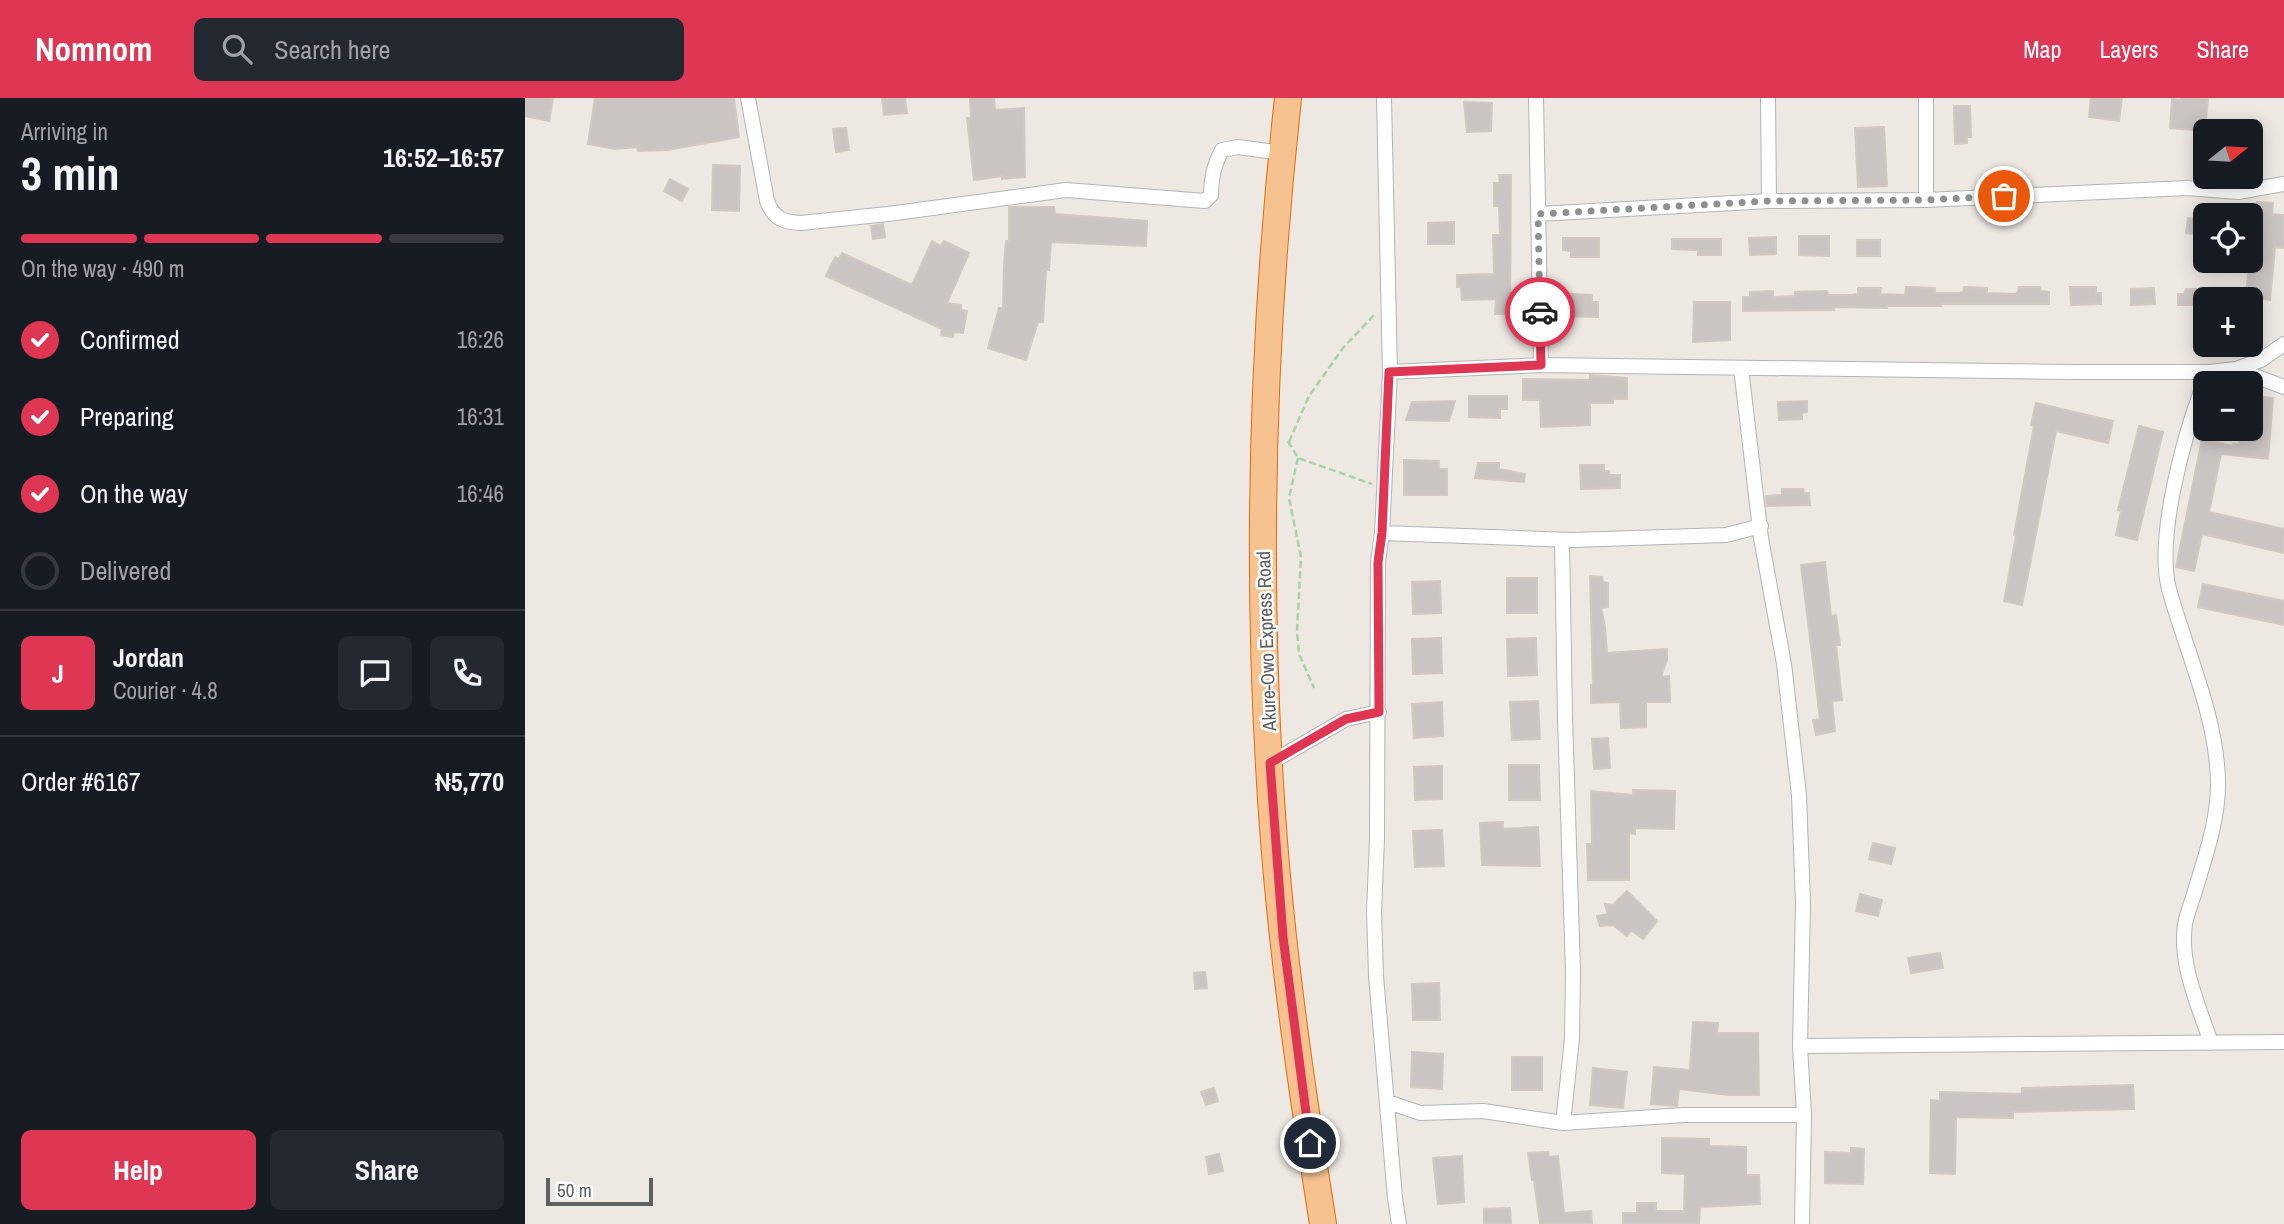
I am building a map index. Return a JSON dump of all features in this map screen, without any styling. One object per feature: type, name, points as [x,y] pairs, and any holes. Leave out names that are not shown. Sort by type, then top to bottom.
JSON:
[{"type":"highway","name":"Akure-Owo Express Road","points":[[1288,98],[1273,267],[1265,427],[1264,616],[1270,763],[1283,937],[1323,1224]]},
{"type":"street","points":[[748,98],[767,201],[771,212],[778,219],[787,222],[801,223],[888,214],[1066,190],[1205,201],[1211,195],[1211,180],[1222,150],[1238,147],[1282,153]]},
{"type":"street","points":[[1384,98],[1389,372],[1382,533],[1378,562],[1379,712],[1374,911],[1376,976],[1399,1224]]},
{"type":"street","points":[[1536,98],[1541,365]]},
{"type":"street","points":[[1768,98],[1769,201]]},
{"type":"street","points":[[1926,98],[1926,200]]},
{"type":"street","points":[[1538,214],[1769,201],[1926,200],[2187,188],[2238,192],[2284,184]]},
{"type":"street","points":[[2218,371],[2236,369],[2261,360],[2284,344]]},
{"type":"street","points":[[1389,372],[1541,365],[2193,372]]},
{"type":"street","points":[[1741,368],[1761,538],[1784,664],[1799,795],[1803,903],[1800,1046],[1804,1115],[1802,1224]]},
{"type":"street","points":[[2236,369],[2284,387]]},
{"type":"street","points":[[2193,410],[2173,495],[2166,554],[2168,587],[2197,673],[2213,742],[2218,779],[2215,821],[2185,924],[2189,977],[2211,1043]]},
{"type":"street","points":[[1382,533],[1562,540],[1726,536],[1761,526]]},
{"type":"street","points":[[1562,540],[1573,972],[1571,1039],[1563,1123]]},
{"type":"street","points":[[1270,763],[1346,719],[1379,712]]},
{"type":"street","points":[[1800,1046],[2284,1042]]},
{"type":"street","points":[[1388,1102],[1420,1113],[1483,1111],[1563,1123],[1684,1115],[1804,1115]]},
{"type":"path","points":[[1289,442],[1308,396],[1343,348],[1387,302]]},
{"type":"path","points":[[1265,427],[1284,437],[1298,458],[1384,488]]},
{"type":"path","points":[[1298,458],[1289,498],[1301,557],[1297,631],[1299,654],[1314,688]]},
{"type":"building","points":[[525,98],[553,98],[549,121],[525,116]]},
{"type":"building","points":[[595,98],[734,98],[739,137],[668,150],[638,151],[637,147],[615,149],[588,144]]},
{"type":"building","points":[[882,98],[905,98],[907,113],[884,115]]},
{"type":"building","points":[[970,98],[994,98],[995,110],[1024,108],[1025,177],[1002,179],[1002,176],[974,180],[967,118],[971,118]]},
{"type":"building","points":[[2091,98],[2122,98],[2119,121],[2089,117]]},
{"type":"building","points":[[2208,98],[2206,119],[2193,119],[2193,130],[2170,128],[2172,99]]},
{"type":"building","points":[[1464,102],[1492,103],[1491,131],[1467,132]]},
{"type":"building","points":[[1954,106],[1970,106],[1971,137],[1967,137],[1967,143],[1955,144]]},
{"type":"building","points":[[1884,127],[1887,186],[1858,187],[1855,128]]},
{"type":"building","points":[[846,128],[849,150],[836,152],[833,129]]},
{"type":"building","points":[[713,165],[740,166],[739,211],[712,210]]},
{"type":"building","points":[[1499,175],[1511,175],[1510,314],[1495,314],[1496,299],[1462,300],[1461,287],[1457,287],[1457,275],[1494,274],[1493,235],[1500,235],[1499,206],[1494,206],[1494,183],[1500,183]]},
{"type":"building","points":[[670,179],[688,189],[682,201],[664,191]]},
{"type":"building","points":[[2257,202],[2273,203],[2272,214],[2284,215],[2284,248],[2275,247],[2270,300],[2263,299],[2263,287],[2247,287],[2248,273],[2263,273],[2263,203]]},
{"type":"building","points":[[1009,207],[1054,207],[1055,214],[1147,221],[1146,246],[1051,242],[1049,270],[1046,270],[1043,322],[1038,322],[1026,360],[988,348],[999,308],[1003,308]]},
{"type":"building","points":[[2188,218],[2193,219],[2193,234],[2186,233]]},
{"type":"building","points":[[1454,222],[1454,244],[1428,244],[1428,223]]},
{"type":"building","points":[[883,224],[885,237],[873,239],[871,226]]},
{"type":"building","points":[[1799,236],[1829,236],[1829,256],[1799,255]]},
{"type":"building","points":[[1776,237],[1776,254],[1750,255],[1749,238]]},
{"type":"building","points":[[1563,238],[1599,238],[1599,257],[1571,257],[1571,251],[1563,250]]},
{"type":"building","points":[[1672,239],[1721,239],[1721,255],[1698,255],[1698,250],[1672,249]]},
{"type":"building","points":[[1857,240],[1880,240],[1880,256],[1857,256]]},
{"type":"building","points":[[932,241],[941,246],[944,241],[969,253],[947,303],[961,305],[961,310],[967,311],[963,333],[954,332],[953,337],[941,335],[942,329],[826,276],[835,257],[839,259],[842,253],[912,285]]},
{"type":"building","points":[[1906,287],[1935,288],[1935,293],[1959,293],[1963,292],[1964,287],[1987,288],[1987,293],[2015,294],[2019,287],[2040,287],[2041,291],[2049,292],[2049,304],[1941,304],[1887,308],[1833,307],[1834,310],[1743,311],[1743,297],[1750,297],[1750,292],[1773,291],[1773,297],[1795,296],[1795,292],[1827,291],[1828,295],[1851,295],[1858,294],[1858,288],[1881,288],[1880,294],[1905,295]]},
{"type":"building","points":[[2070,287],[2096,287],[2096,293],[2101,293],[2101,304],[2071,305]]},
{"type":"building","points":[[2154,288],[2155,304],[2131,305],[2131,289]]},
{"type":"building","points":[[2186,289],[2193,289],[2193,305],[2178,305],[2178,294],[2184,294]]},
{"type":"building","points":[[1571,294],[1592,295],[1592,302],[1598,302],[1598,317],[1563,316],[1563,303],[1571,303]]},
{"type":"building","points":[[1694,302],[1730,302],[1730,340],[1693,342]]},
{"type":"building","points":[[1590,375],[1627,378],[1627,399],[1613,399],[1613,403],[1590,403],[1590,425],[1541,427],[1540,400],[1523,400],[1523,379],[1590,380]]},
{"type":"building","points":[[1469,396],[1507,396],[1507,409],[1500,409],[1500,418],[1469,417]]},
{"type":"building","points":[[2263,397],[2273,398],[2268,459],[2221,454],[2209,512],[2284,529],[2284,553],[2202,534],[2194,571],[2176,567],[2202,441],[2233,446],[2239,444],[2239,441],[2263,441]]},
{"type":"building","points":[[1455,401],[1449,421],[1406,420],[1412,402]]},
{"type":"building","points":[[1807,401],[1807,412],[1802,413],[1802,419],[1779,420],[1778,402]]},
{"type":"building","points":[[2036,403],[2113,421],[2108,443],[2056,431],[2022,605],[2004,601]]},
{"type":"building","points":[[2139,426],[2163,432],[2137,540],[2116,535],[2121,511],[2118,510]]},
{"type":"building","points":[[1404,460],[1439,461],[1439,469],[1447,469],[1447,495],[1404,495]]},
{"type":"building","points":[[1478,463],[1499,463],[1499,469],[1525,474],[1524,482],[1475,478]]},
{"type":"building","points":[[1580,465],[1604,465],[1604,471],[1609,471],[1610,475],[1620,475],[1620,488],[1581,489]]},
{"type":"building","points":[[1782,489],[1803,489],[1804,493],[1809,493],[1810,505],[1767,506],[1766,496],[1782,495]]},
{"type":"building","points":[[1825,562],[1831,616],[1836,615],[1840,645],[1836,645],[1842,700],[1832,701],[1835,731],[1816,735],[1813,720],[1820,719],[1801,565]]},
{"type":"building","points":[[1590,576],[1602,577],[1603,582],[1608,583],[1608,607],[1601,608],[1607,653],[1667,649],[1667,660],[1661,677],[1669,676],[1670,702],[1646,702],[1646,727],[1621,728],[1620,702],[1591,703],[1593,685]]},
{"type":"building","points":[[1507,578],[1537,578],[1537,613],[1507,613]]},
{"type":"building","points":[[1440,581],[1441,613],[1413,614],[1412,582]]},
{"type":"building","points":[[2203,584],[2284,601],[2284,625],[2198,607]]},
{"type":"building","points":[[1441,638],[1442,673],[1413,674],[1412,639]]},
{"type":"building","points":[[1536,638],[1537,675],[1508,676],[1507,639]]},
{"type":"building","points":[[1538,701],[1540,739],[1512,740],[1510,702]]},
{"type":"building","points":[[1442,702],[1443,736],[1414,738],[1412,704]]},
{"type":"building","points":[[1608,738],[1610,768],[1594,769],[1592,739]]},
{"type":"building","points":[[1509,765],[1539,765],[1540,800],[1509,800]]},
{"type":"building","points":[[1442,766],[1442,799],[1415,800],[1414,767]]},
{"type":"building","points":[[1633,790],[1675,791],[1674,829],[1635,828],[1635,834],[1629,833],[1629,880],[1588,880],[1587,844],[1592,844],[1591,791],[1633,795]]},
{"type":"building","points":[[1503,822],[1503,829],[1538,827],[1540,866],[1482,865],[1480,823]]},
{"type":"building","points":[[1442,830],[1444,866],[1415,867],[1413,831]]},
{"type":"building","points":[[1873,843],[1895,848],[1891,864],[1869,859]]},
{"type":"building","points":[[1627,891],[1657,921],[1643,939],[1631,930],[1627,936],[1613,925],[1600,926],[1597,916],[1608,914],[1605,904],[1613,905]]},
{"type":"building","points":[[1860,894],[1882,900],[1878,916],[1856,911]]},
{"type":"building","points":[[1940,953],[1943,968],[1911,973],[1908,958]]},
{"type":"building","points":[[1205,972],[1207,988],[1195,989],[1194,973]]},
{"type":"building","points":[[1439,983],[1440,1020],[1413,1020],[1412,984]]},
{"type":"building","points":[[1693,1022],[1718,1023],[1717,1033],[1758,1033],[1759,1095],[1729,1095],[1679,1089],[1677,1106],[1651,1104],[1654,1067],[1690,1070]]},
{"type":"building","points":[[1412,1052],[1443,1054],[1442,1089],[1411,1087]]},
{"type":"building","points":[[1512,1057],[1542,1057],[1542,1090],[1512,1090]]},
{"type":"building","points":[[1593,1068],[1627,1072],[1623,1108],[1590,1105]]},
{"type":"building","points":[[2133,1085],[2134,1109],[2013,1112],[2013,1118],[1956,1117],[1955,1174],[1930,1173],[1931,1100],[1940,1101],[1940,1092],[2022,1094],[2022,1088]]},
{"type":"building","points":[[1214,1088],[1218,1101],[1206,1105],[1201,1092]]},
{"type":"building","points":[[1662,1138],[1709,1139],[1709,1146],[1746,1147],[1746,1175],[1759,1175],[1760,1204],[1700,1207],[1699,1224],[1623,1224],[1623,1213],[1637,1213],[1637,1203],[1656,1203],[1656,1211],[1684,1211],[1685,1174],[1662,1173]]},
{"type":"building","points":[[1851,1148],[1864,1149],[1863,1184],[1825,1183],[1825,1152],[1851,1153]]},
{"type":"building","points":[[1548,1152],[1549,1157],[1558,1156],[1564,1213],[1591,1211],[1592,1224],[1540,1224],[1528,1153]]},
{"type":"building","points":[[1219,1154],[1223,1171],[1209,1174],[1206,1157]]},
{"type":"building","points":[[1462,1156],[1464,1202],[1438,1204],[1433,1158]]},
{"type":"building","points":[[1510,1208],[1511,1224],[1484,1224],[1484,1209]]},
{"type":"way so far","points":[[1540,312],[1538,214],[1769,201],[1926,200],[2004,196]]},
{"type":"route","points":[[1310,1143],[1283,937],[1270,763],[1346,719],[1379,712],[1378,562],[1382,533],[1389,372],[1541,365],[1540,312]]}]
